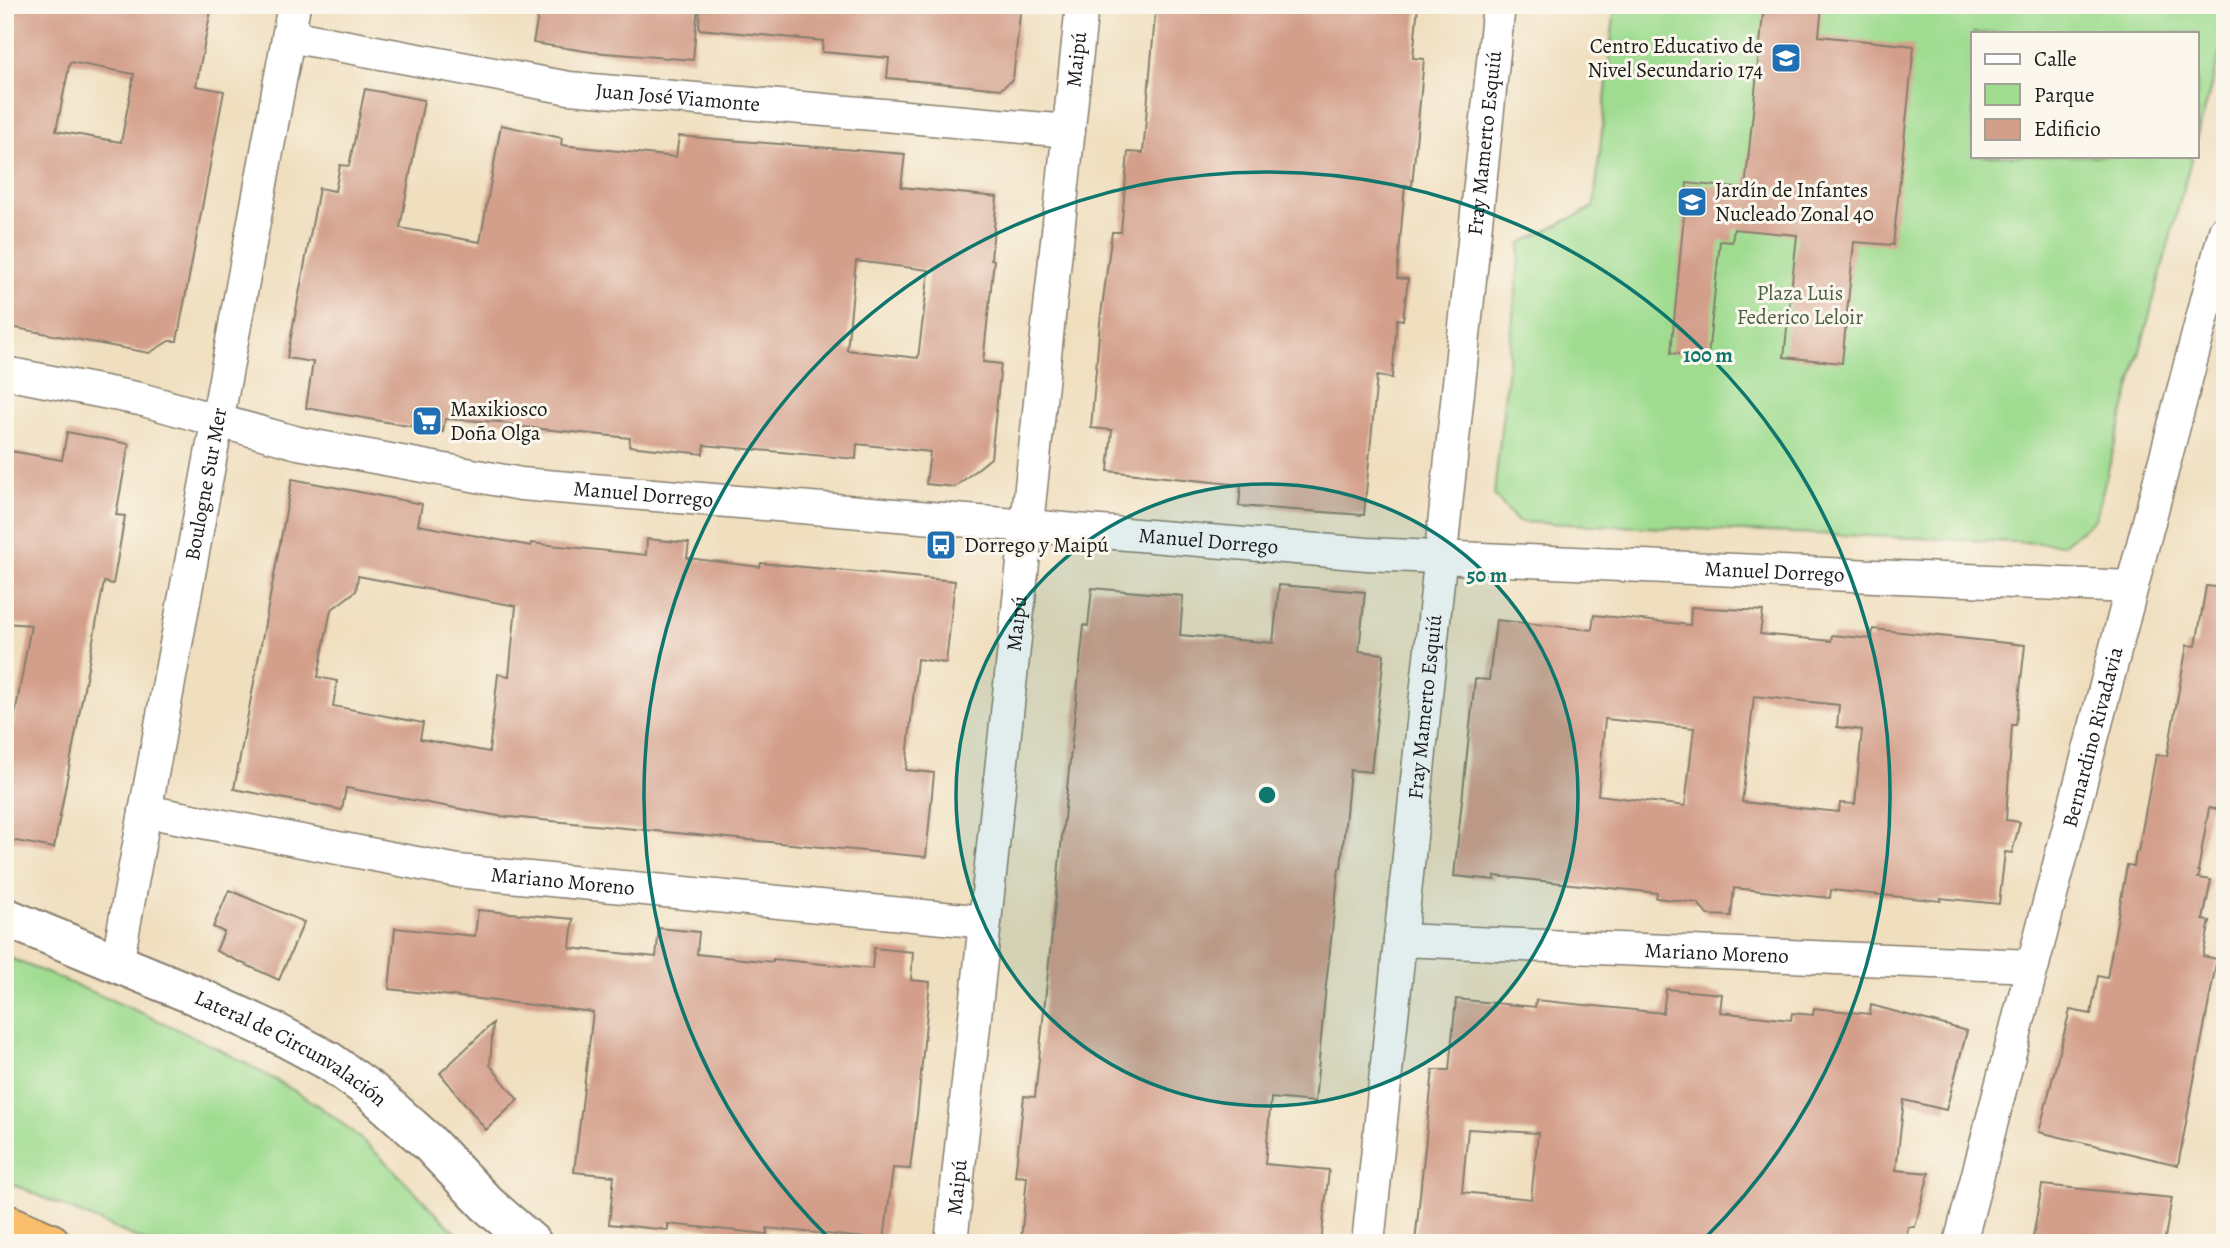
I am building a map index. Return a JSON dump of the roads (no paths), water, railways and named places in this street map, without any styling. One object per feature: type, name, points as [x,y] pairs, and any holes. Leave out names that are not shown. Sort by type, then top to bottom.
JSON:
[{"type":"highway","points":[[5,1223],[51,1243]]},
{"type":"street","name":"Boulogne Sur Mer","points":[[117,964],[295,5]]},
{"type":"street","name":"Maipú","points":[[951,1243],[1082,5]]},
{"type":"street","name":"Fray Mamerto Esquiú","points":[[1368,1243],[1499,5]]},
{"type":"street","name":"Juan José Viamonte","points":[[289,36],[569,88],[1069,131]]},
{"type":"street","name":"Bernardino Rivadavia","points":[[1960,1243],[2225,231]]},
{"type":"street","name":"Manuel Dorrego","points":[[5,373],[140,399],[298,443],[521,484],[1353,552],[2131,587]]},
{"type":"street","name":"Mariano Moreno","points":[[145,811],[458,871],[985,922]]},
{"type":"street","name":"Lateral de Circunvalación","points":[[5,918],[260,1025],[329,1061],[370,1091],[428,1142],[487,1204],[532,1243]]},
{"type":"street","name":"Mariano Moreno","points":[[1400,940],[2033,966]]},
{"type":"place","name":"Centro Educativo de Nivel Secundario 174","points":[[1786,58]]},
{"type":"place","name":"Jardín de Infantes Nucleado Zonal 40","points":[[1692,202]]},
{"type":"place","name":"Maxikiosco Doña Olga","points":[[427,421]]},
{"type":"place","name":"Dorrego y Maipú","points":[[941,545]]},
{"type":"park label","name":"Plaza Luis Federico Leloir","points":[[1800,305]]}]
